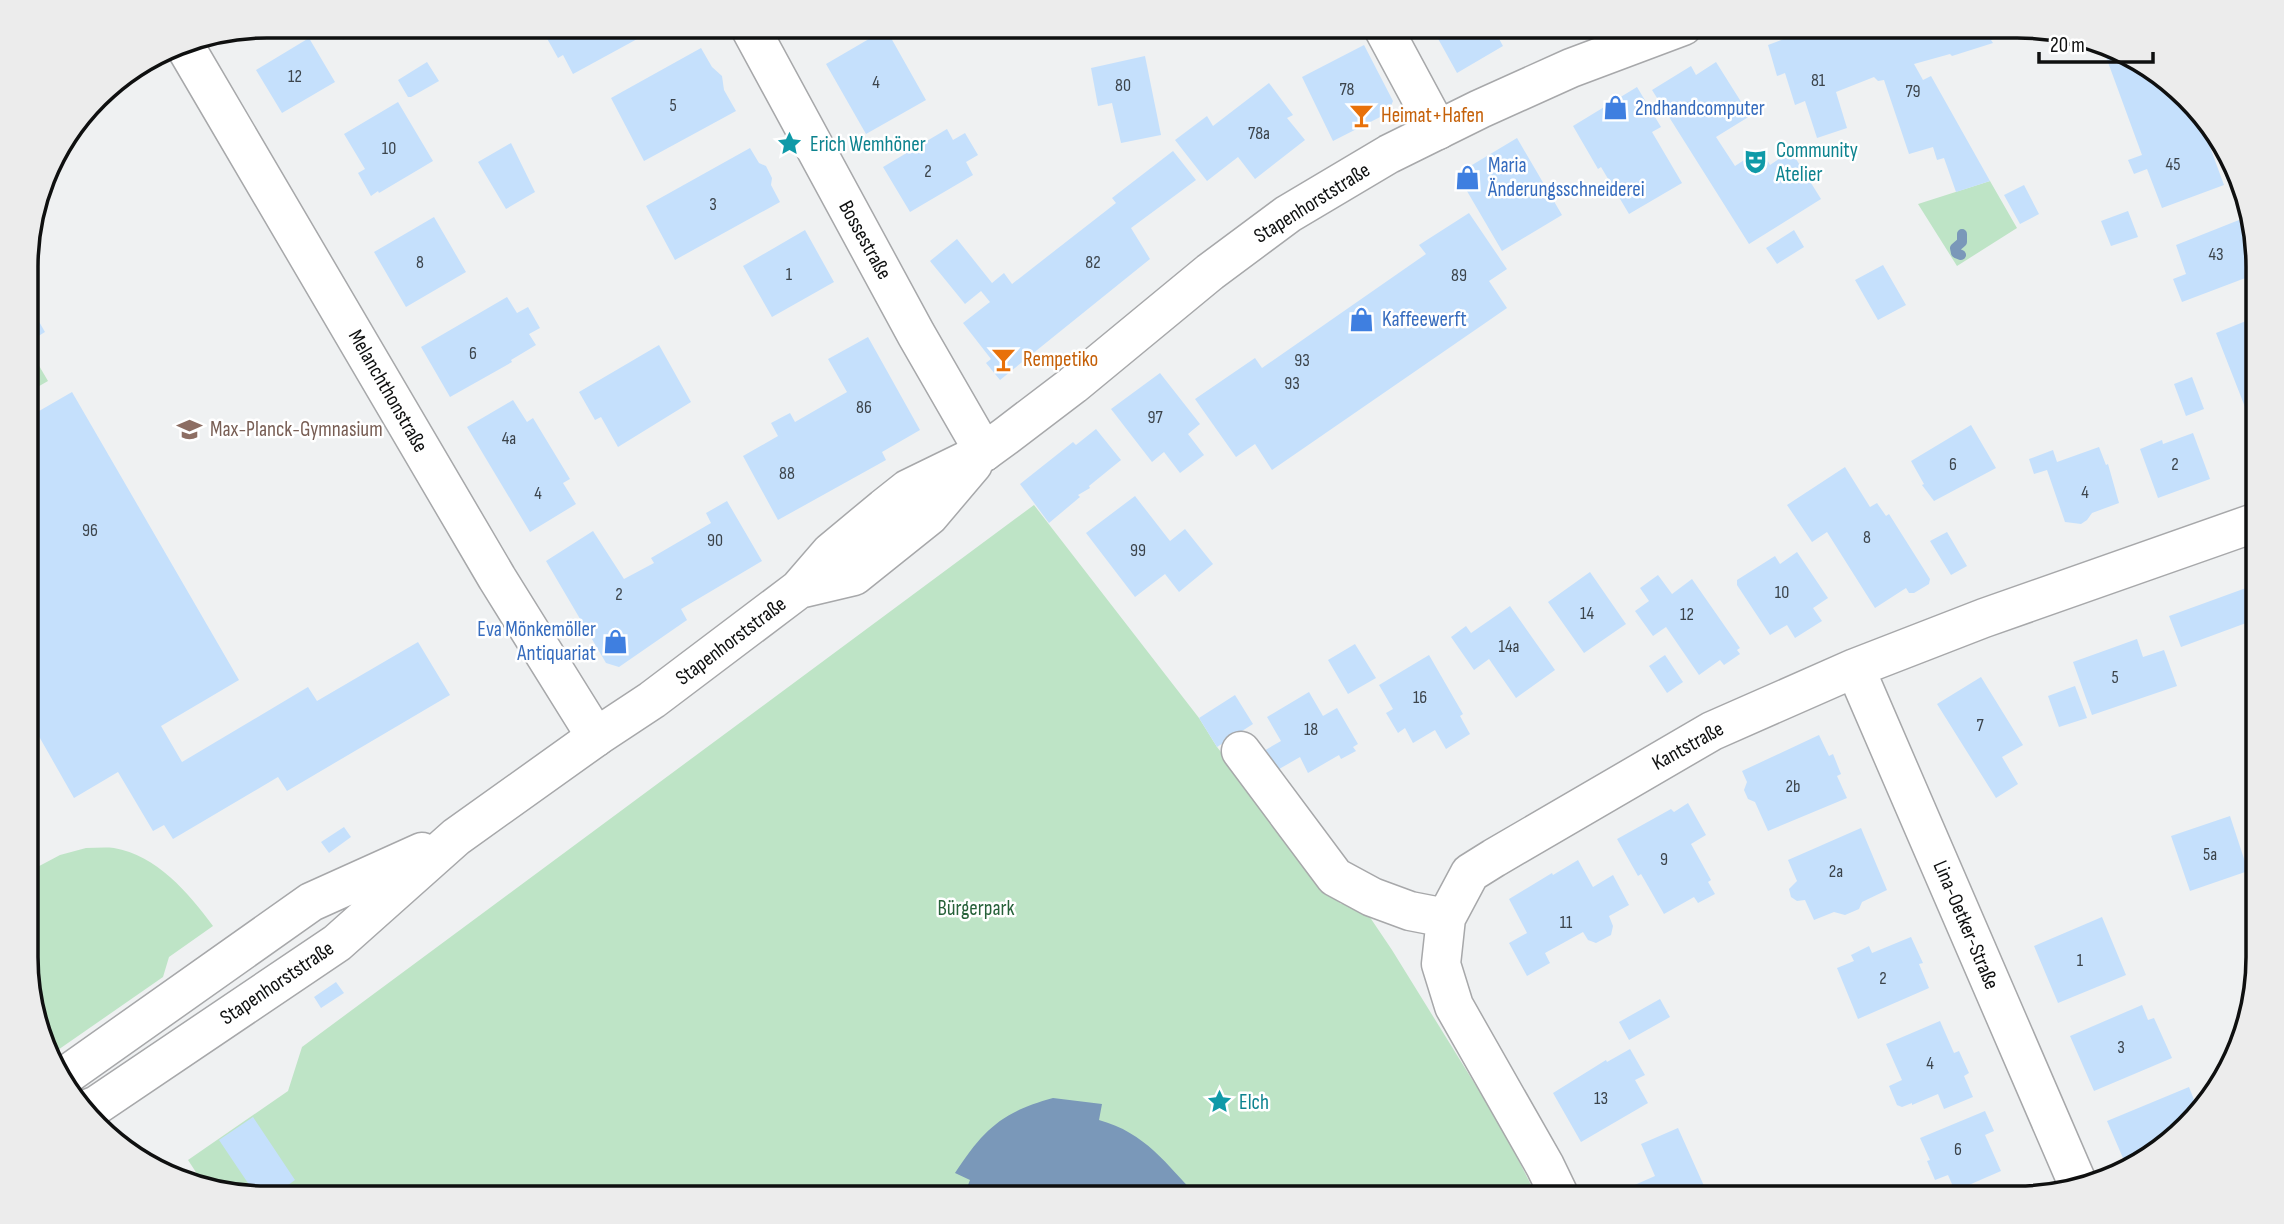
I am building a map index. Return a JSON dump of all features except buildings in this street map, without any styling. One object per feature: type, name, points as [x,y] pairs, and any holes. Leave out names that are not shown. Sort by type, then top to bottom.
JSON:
[{"type":"street","name":"Bossestraße","points":[[756,38],[916,334],[984,452]]},
{"type":"street","points":[[1388,38],[1438,130]]},
{"type":"street","name":"Stapenhorststraße","points":[[95,1106],[337,943],[456,837],[652,700],[799,589],[854,576],[929,516],[984,452],[1039,412],[1210,272],[1288,214],[1366,167],[1438,130],[1571,68],[1651,38]]},
{"type":"street","name":"Melanchthonstraße","points":[[189,53],[498,578],[596,737]]},
{"type":"street","name":"Kantstraße","points":[[1554,1185],[1454,1006],[1441,964],[1446,919],[1470,873],[1712,731],[1855,668],[1984,618],[2246,526]]},
{"type":"street","name":"Lina-Oetker-Straße","points":[[1855,668],[2075,1177]]},
{"type":"street","points":[[1241,751],[1335,877],[1372,897],[1410,911],[1446,919]]},
{"type":"street","name":"Stapenhorststraße","points":[[69,1072],[311,902],[456,837]]},
{"type":"green space","points":[[1990,181],[2017,228],[1957,266],[1918,204]]},
{"type":"green space","points":[[39,365],[48,381],[39,386]]},
{"type":"green space","name":"Bürgerpark","points":[[1034,505],[1199,718],[1217,747],[1341,904],[1361,904],[1504,1131],[1531,1185],[268,1186],[238,1184],[197,1174],[188,1160],[288,1091],[302,1047]]},
{"type":"green space","points":[[86,848],[114,848],[144,858],[170,877],[213,926],[169,957],[163,977],[59,1049],[46,1015],[40,986],[38,867],[60,855]]},
{"type":"water","points":[[1053,1098],[1102,1104],[1099,1120],[1143,1141],[1187,1185],[968,1186],[970,1180],[955,1173],[975,1145],[1007,1116]]},
{"type":"waterway","points":[[1961,255],[1956,253],[1955,248],[1962,242],[1962,234]]},
{"type":"place","name":"2ndhandcomputer","points":[[1615,108]]},
{"type":"place","name":"Heimat+Hafen","points":[[1361,115]]},
{"type":"place","name":"Erich Wemhöner","points":[[790,144]]},
{"type":"place","name":"Community Atelier","points":[[1756,162]]},
{"type":"place","name":"Maria Änderungsschneiderei","points":[[1468,177]]},
{"type":"place","name":"Kaffeewerft","points":[[1362,319]]},
{"type":"place","name":"Rempetiko","points":[[1003,359]]},
{"type":"place","name":"Max-Planck-Gymnasium","points":[[190,429]]},
{"type":"place","name":"Eva Mönkemöller Antiquariat","points":[[616,641]]},
{"type":"place","name":"Elch","points":[[1219,1102]]}]
